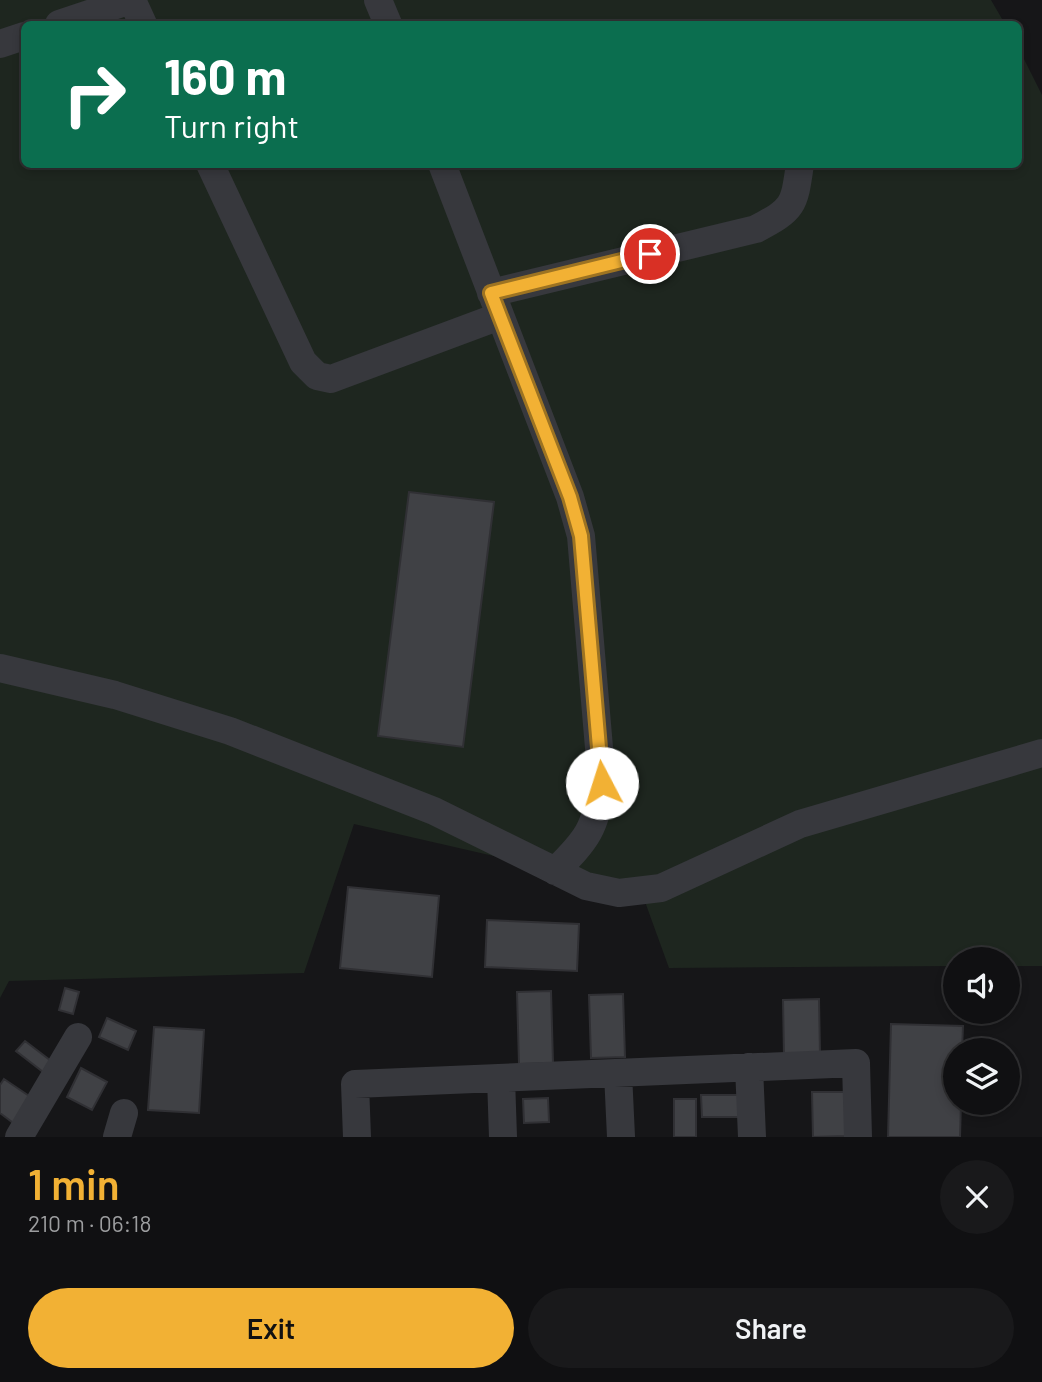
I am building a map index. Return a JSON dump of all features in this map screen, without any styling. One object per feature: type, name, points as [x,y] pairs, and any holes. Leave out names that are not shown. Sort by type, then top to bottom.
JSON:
[{"type":"street","points":[[68,21],[132,0],[142,21]]},
{"type":"street","points":[[378,0],[386,21]]},
{"type":"street","points":[[0,44],[21,37]]},
{"type":"street","points":[[212,168],[303,362],[317,376],[331,379],[495,304],[756,229],[781,216],[795,198],[799,168]]},
{"type":"street","points":[[444,168],[570,497],[581,536],[602,783],[598,815],[582,846],[555,871]]},
{"type":"street","points":[[0,668],[115,695],[230,731],[434,811],[586,886],[619,893],[662,888],[800,824],[1042,753]]},
{"type":"street","points":[[19,1137],[78,1037]]},
{"type":"street","points":[[357,1137],[355,1084],[856,1063],[858,1137]]},
{"type":"street","points":[[749,1067],[752,1137]]},
{"type":"street","points":[[618,1073],[621,1137]]},
{"type":"street","points":[[502,1078],[503,1137]]},
{"type":"shaded area","points":[[0,0],[991,0],[1003,21],[21,21],[21,168],[1022,168],[1022,55],[1042,95],[1042,966],[1020,966],[1020,947],[943,947],[943,966],[669,968],[644,899],[524,863],[354,824],[304,973],[9,981],[0,998]]},
{"type":"building","points":[[409,492],[494,502],[463,747],[378,736]]},
{"type":"building","points":[[348,887],[439,896],[432,977],[340,968]]},
{"type":"building","points":[[487,920],[579,924],[577,971],[485,967]]},
{"type":"building","points":[[65,988],[79,992],[73,1014],[59,1010]]},
{"type":"building","points":[[551,991],[553,1063],[519,1064],[517,992]]},
{"type":"building","points":[[623,994],[625,1057],[591,1058],[589,995]]},
{"type":"building","points":[[819,999],[820,1055],[784,1056],[783,1000]]},
{"type":"building","points":[[107,1018],[136,1031],[128,1050],[99,1037]]},
{"type":"building","points":[[891,1024],[963,1026],[962,1038],[943,1038],[943,1115],[961,1115],[960,1137],[888,1137]]},
{"type":"building","points":[[154,1027],[204,1030],[199,1113],[148,1110]]},
{"type":"building","points":[[25,1041],[55,1064],[47,1075],[16,1051]]},
{"type":"building","points":[[81,1068],[107,1082],[92,1110],[67,1097]]},
{"type":"building","points":[[4,1079],[35,1100],[16,1125],[0,1113],[0,1085]]},
{"type":"building","points":[[812,1092],[846,1092],[847,1136],[813,1137]]},
{"type":"building","points":[[701,1095],[744,1095],[745,1117],[702,1117]]},
{"type":"building","points":[[548,1098],[549,1122],[524,1123],[523,1099]]},
{"type":"building","points":[[674,1099],[696,1099],[696,1137],[674,1137]]},
{"type":"route","points":[[602,783],[581,536],[570,497],[491,293],[650,254]]}]
